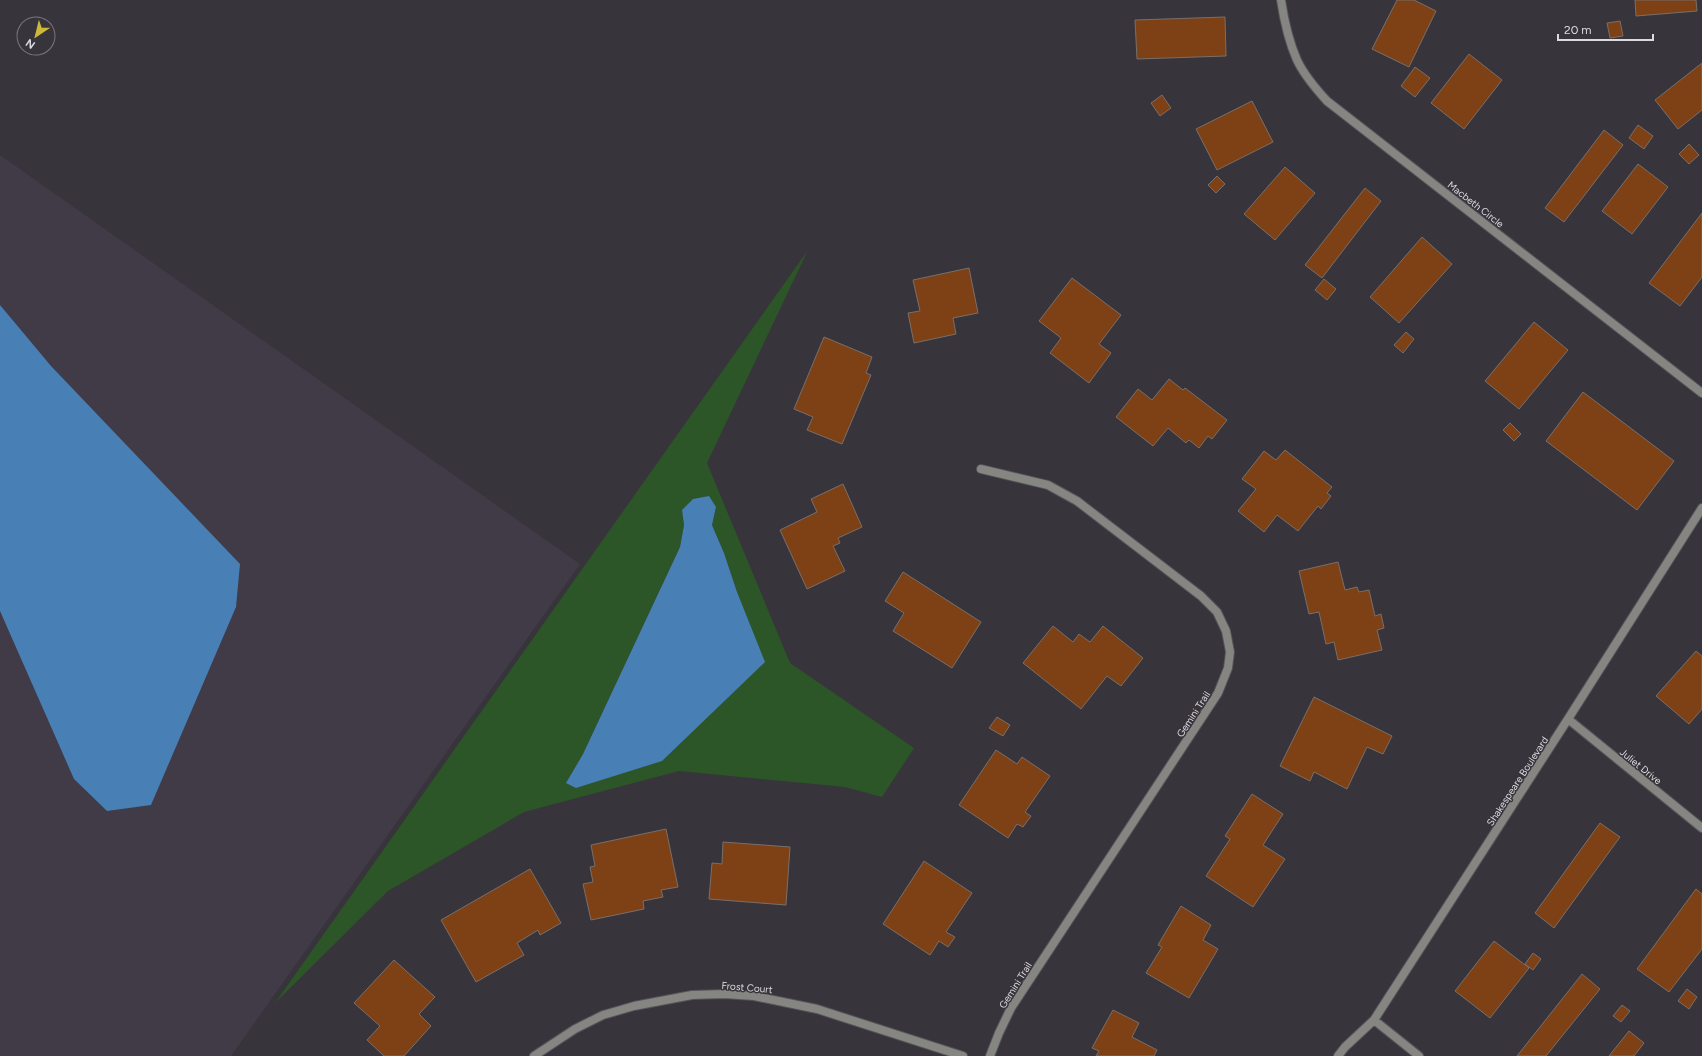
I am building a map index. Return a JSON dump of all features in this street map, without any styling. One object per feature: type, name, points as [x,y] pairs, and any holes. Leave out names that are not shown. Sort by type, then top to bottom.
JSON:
[{"type":"street","name":"Macbeth Circle","points":[[1281,0],[1289,35],[1298,61],[1312,83],[1327,101],[1702,393]]},
{"type":"street","name":"Gemini Trail","points":[[981,469],[1048,485],[1077,502],[1201,596],[1217,612],[1226,631],[1230,652],[1228,668],[1218,693],[1011,1008],[999,1032],[990,1056]]},
{"type":"street","name":"Shakespeare Boulevard","points":[[1338,1056],[1345,1047],[1374,1020],[1702,508]]},
{"type":"street","name":"Juliet Drive","points":[[1568,719],[1702,828]]},
{"type":"street","name":"Frost Court","points":[[534,1056],[575,1029],[603,1015],[634,1006],[692,995],[724,994],[754,996],[785,1001],[817,1009],[963,1056]]},
{"type":"street","points":[[1374,1020],[1418,1056]]},
{"type":"shaded area","points":[[0,155],[580,564],[231,1056],[0,1056]]},
{"type":"green space","points":[[808,250],[707,463],[790,663],[914,748],[882,797],[845,787],[679,771],[524,812],[388,891],[275,1003]],"holes":[[[716,507],[712,525],[724,553],[737,592],[566,783],[583,754],[680,547],[684,525],[682,510]]]},
{"type":"water","points":[[0,305],[51,366],[240,564],[236,607],[151,805],[107,811],[74,779],[0,611]]},
{"type":"water","points":[[709,496],[716,507],[712,525],[765,662],[662,761],[576,788],[566,783],[583,754],[680,547],[684,525],[682,510],[693,499]]},
{"type":"building","points":[[1397,0],[1414,0],[1436,11],[1409,67],[1372,49]]},
{"type":"building","points":[[1635,0],[1696,0],[1697,11],[1636,16]]},
{"type":"building","points":[[1225,17],[1226,56],[1137,59],[1135,20]]},
{"type":"building","points":[[1620,21],[1623,36],[1610,38],[1607,23]]},
{"type":"building","points":[[1469,54],[1502,80],[1464,129],[1431,103]]},
{"type":"building","points":[[1702,63],[1702,110],[1678,129],[1655,100]]},
{"type":"building","points":[[1415,67],[1430,78],[1415,97],[1401,86]]},
{"type":"building","points":[[1162,95],[1171,108],[1160,116],[1151,103]]},
{"type":"building","points":[[1252,101],[1273,142],[1217,170],[1196,129]]},
{"type":"building","points":[[1638,125],[1653,136],[1644,149],[1629,138]]},
{"type":"building","points":[[1604,130],[1623,145],[1564,222],[1545,208]]},
{"type":"building","points":[[1689,144],[1699,155],[1689,164],[1679,154]]},
{"type":"building","points":[[1638,164],[1668,187],[1632,234],[1602,211]]},
{"type":"building","points":[[1285,167],[1315,193],[1275,240],[1244,214]]},
{"type":"building","points":[[1217,176],[1225,184],[1216,193],[1208,185]]},
{"type":"building","points":[[1365,188],[1381,201],[1322,278],[1305,265]]},
{"type":"building","points":[[1702,213],[1702,277],[1680,306],[1649,283]]},
{"type":"building","points":[[1422,237],[1452,264],[1399,323],[1370,297]]},
{"type":"building","points":[[969,268],[978,313],[953,318],[956,334],[914,343],[908,313],[920,311],[913,280]]},
{"type":"building","points":[[1072,278],[1121,315],[1099,344],[1111,353],[1089,383],[1050,353],[1061,338],[1039,321]]},
{"type":"building","points":[[1324,279],[1336,289],[1327,300],[1315,290]]},
{"type":"building","points":[[1534,322],[1568,350],[1519,409],[1485,381]]},
{"type":"building","points":[[1406,332],[1414,339],[1403,353],[1394,345]]},
{"type":"building","points":[[824,337],[872,357],[866,373],[871,375],[842,444],[807,430],[813,417],[794,409]]},
{"type":"building","points":[[1169,379],[1183,390],[1185,388],[1227,420],[1212,439],[1208,436],[1199,448],[1189,440],[1186,443],[1168,428],[1153,446],[1116,417],[1138,389],[1152,400]]},
{"type":"building","points":[[1583,392],[1674,461],[1637,510],[1546,441]]},
{"type":"building","points":[[1510,423],[1521,434],[1514,441],[1503,430]]},
{"type":"building","points":[[1285,450],[1332,487],[1327,493],[1331,496],[1321,509],[1318,506],[1298,531],[1277,515],[1264,532],[1238,511],[1256,489],[1242,479],[1264,451],[1276,460]]},
{"type":"building","points":[[843,484],[862,527],[838,538],[840,543],[833,546],[845,571],[807,589],[780,530],[817,512],[811,499]]},
{"type":"building","points":[[1338,562],[1345,590],[1357,587],[1359,592],[1369,590],[1375,616],[1381,614],[1384,628],[1377,630],[1382,650],[1338,660],[1334,642],[1326,644],[1319,612],[1309,614],[1299,571]]},
{"type":"building","points":[[903,572],[981,622],[952,668],[893,631],[904,613],[885,601]]},
{"type":"building","points":[[1053,626],[1073,642],[1079,634],[1090,642],[1103,626],[1143,658],[1121,686],[1107,676],[1081,709],[1023,663]]},
{"type":"building","points":[[1696,651],[1702,656],[1702,709],[1689,724],[1656,696]]},
{"type":"building","points":[[1314,697],[1392,736],[1383,754],[1367,747],[1347,789],[1314,772],[1310,781],[1280,766]]},
{"type":"building","points":[[997,717],[1010,725],[1003,736],[989,728]]},
{"type":"building","points":[[996,750],[1017,764],[1022,757],[1050,776],[1025,812],[1031,816],[1023,827],[1017,824],[1008,838],[959,805]]},
{"type":"building","points":[[1252,794],[1283,814],[1263,845],[1285,859],[1253,907],[1206,876],[1230,839],[1225,836]]},
{"type":"building","points":[[1600,823],[1620,837],[1554,928],[1535,913]]},
{"type":"building","points":[[666,829],[678,887],[661,890],[663,897],[643,901],[644,909],[591,920],[583,884],[593,882],[590,867],[595,866],[591,845]]},
{"type":"building","points":[[723,842],[790,847],[786,905],[709,899],[712,863],[722,864]]},
{"type":"building","points":[[924,861],[972,893],[946,932],[955,937],[948,947],[939,941],[930,955],[883,924]]},
{"type":"building","points":[[530,869],[561,923],[540,935],[538,930],[517,943],[524,955],[476,982],[441,920]]},
{"type":"building","points":[[1696,889],[1702,894],[1702,949],[1669,992],[1637,969]]},
{"type":"building","points":[[1181,906],[1211,925],[1203,940],[1218,949],[1189,998],[1146,973],[1162,947],[1158,945]]},
{"type":"building","points":[[1494,941],[1529,968],[1490,1018],[1455,991]]},
{"type":"building","points":[[1533,953],[1541,959],[1533,970],[1525,964]]},
{"type":"building","points":[[394,960],[435,997],[419,1014],[431,1026],[404,1056],[384,1056],[367,1040],[380,1026],[354,1003]]},
{"type":"building","points":[[1582,974],[1600,989],[1546,1056],[1517,1056]]},
{"type":"building","points":[[1687,989],[1697,997],[1689,1009],[1678,1001]]},
{"type":"building","points":[[1622,1005],[1630,1011],[1621,1022],[1613,1016]]},
{"type":"building","points":[[1113,1010],[1139,1023],[1132,1037],[1157,1050],[1154,1056],[1096,1056],[1099,1051],[1092,1048]]},
{"type":"building","points":[[1629,1031],[1644,1043],[1634,1056],[1609,1056]]}]
